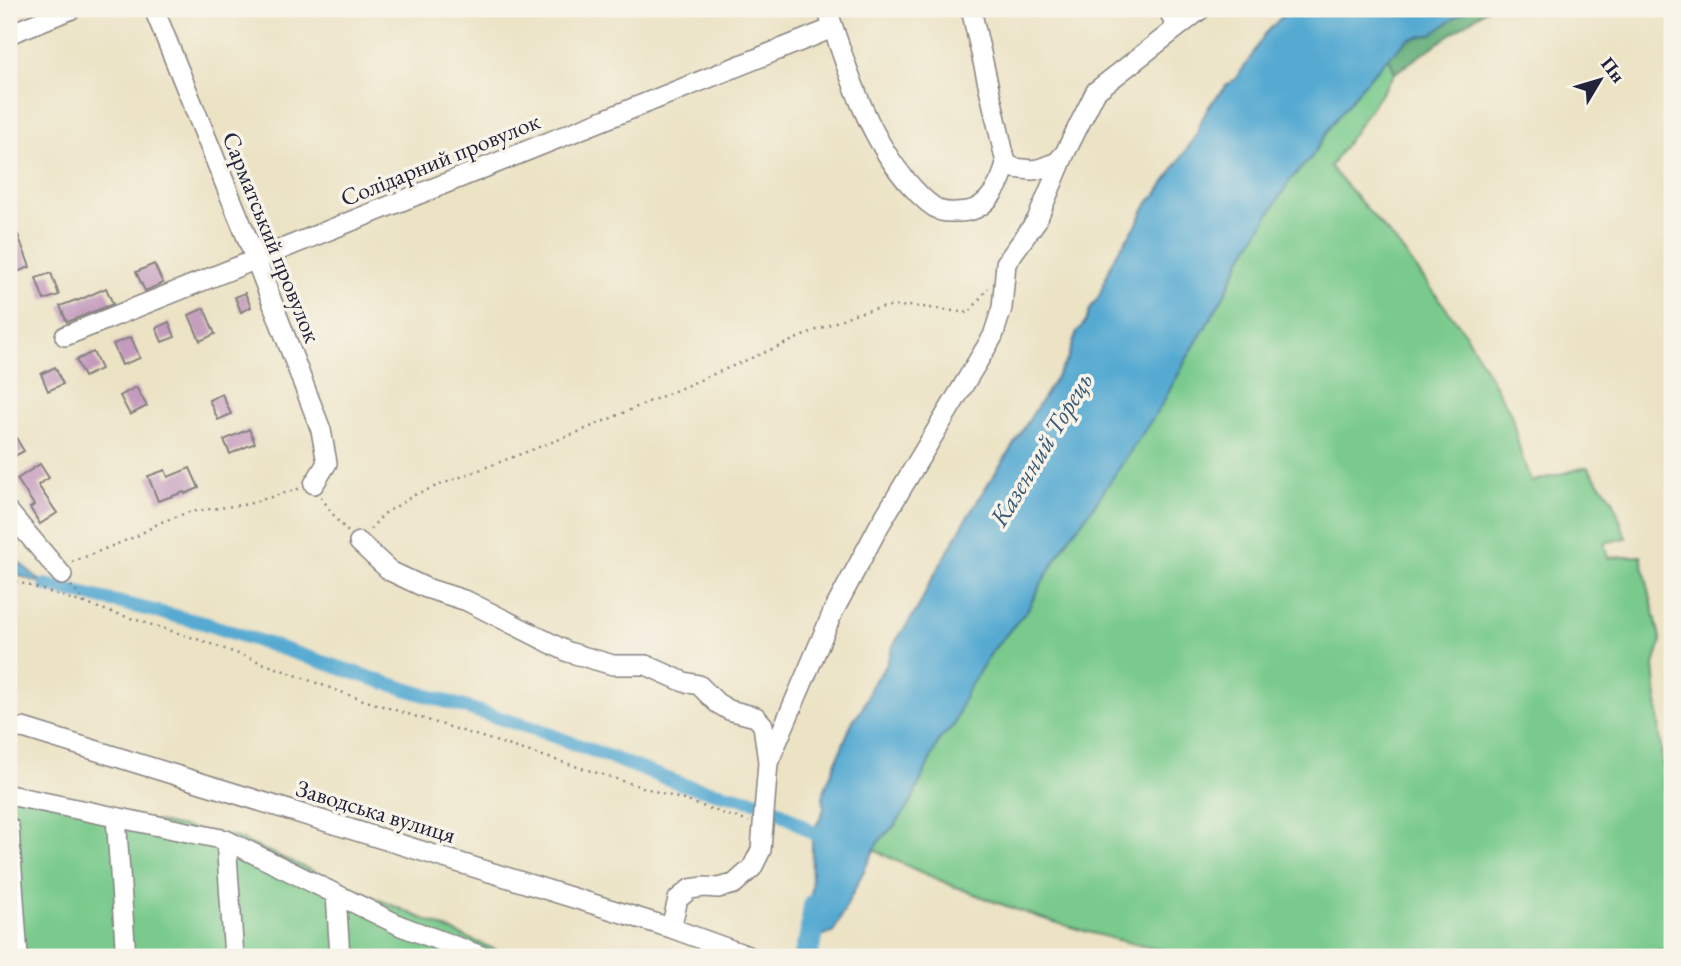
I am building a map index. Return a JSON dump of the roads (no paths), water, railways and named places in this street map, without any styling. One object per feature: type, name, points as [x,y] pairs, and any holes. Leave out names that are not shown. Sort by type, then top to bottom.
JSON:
[{"type":"street","points":[[9,34],[72,9]]},
{"type":"street","name":"Сарматський провулок","points":[[154,9],[256,260],[321,430],[327,463],[314,484]]},
{"type":"street","points":[[827,9],[863,109],[900,175],[922,199],[942,211],[959,212],[974,209],[990,197],[998,185],[1006,163],[971,9]]},
{"type":"street","points":[[1168,9],[1177,28]]},
{"type":"street","points":[[768,764],[833,612],[879,526],[993,336],[1002,307],[1006,263],[1037,220],[1065,153],[1096,90],[1201,9]]},
{"type":"street","name":"Солідарний провулок","points":[[65,336],[833,28]]},
{"type":"street","points":[[1006,163],[1014,168],[1040,169],[1057,162],[1065,153]]},
{"type":"street","points":[[9,512],[63,577]]},
{"type":"street","points":[[359,542],[390,571],[426,588],[467,601],[568,652],[612,665],[646,665],[684,682],[699,685],[717,703],[729,710],[757,717],[763,725],[768,764],[761,850],[752,868],[734,884],[718,888],[690,889],[678,899],[671,928]]},
{"type":"street","name":"Заводська вулиця","points":[[9,729],[23,728],[671,928],[751,957]]},
{"type":"street","points":[[9,795],[226,840],[401,926],[484,957]]},
{"type":"street","points":[[116,817],[126,957]]},
{"type":"street","points":[[9,827],[18,957]]},
{"type":"street","points":[[226,840],[234,957]]},
{"type":"street","points":[[336,894],[340,957]]},
{"type":"water","points":[[1289,9],[1467,9],[1432,34],[1408,39],[1389,57],[1367,80],[1331,125],[1311,158],[1290,180],[1240,261],[1226,292],[1161,406],[1069,538],[1028,609],[993,650],[966,692],[954,725],[939,740],[911,802],[895,825],[878,842],[833,933],[811,937],[812,835],[824,809],[823,794],[853,720],[862,709],[872,684],[886,665],[894,644],[917,610],[968,516],[1067,360],[1077,332],[1099,296],[1113,259],[1151,199],[1197,135],[1209,106],[1235,79],[1264,35]]},
{"type":"water","points":[[9,554],[46,585],[9,572]]},
{"type":"waterway","points":[[46,585],[204,623],[535,729],[684,785],[759,802]]},
{"type":"waterway","points":[[770,806],[828,842]]},
{"type":"waterway","name":"Казенний Торець","points":[[805,957],[811,937],[815,905]]}]
